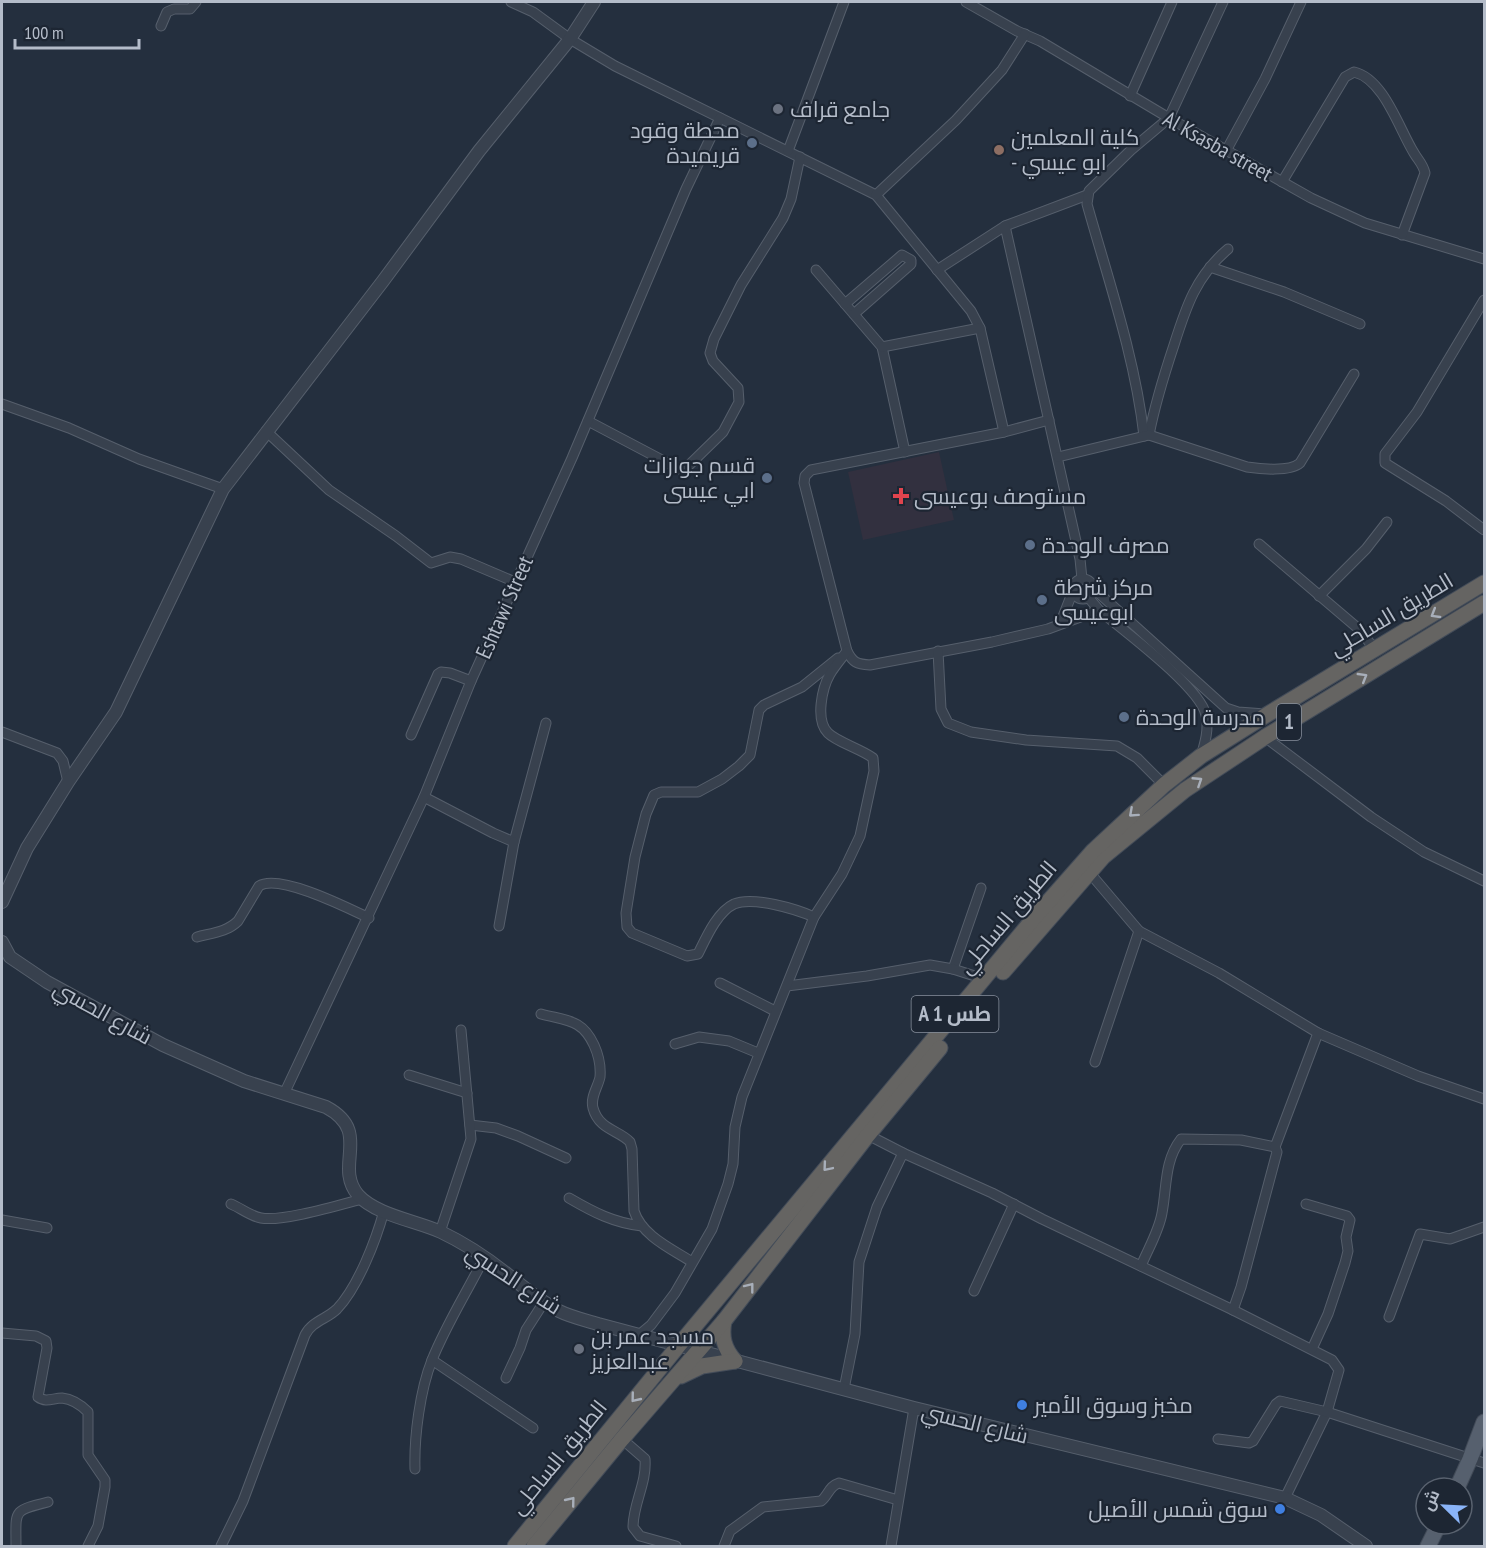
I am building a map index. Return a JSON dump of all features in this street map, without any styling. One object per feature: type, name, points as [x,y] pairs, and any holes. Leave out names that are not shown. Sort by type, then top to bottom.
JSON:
[{"type":"highway","name":"الطريق الساحلي","points":[[515,1546],[679,1345],[1093,851],[1164,785],[1201,756],[1485,583]]},
{"type":"highway","name":"الطريق الساحلي","points":[[534,1546],[724,1321],[868,1135],[1103,857],[1185,790],[1265,737],[1485,603]]},
{"type":"highway","points":[[673,1381],[702,1366],[735,1361],[725,1347],[722,1329],[724,1321]]},
{"type":"main road","points":[[1466,1476],[1478,1461],[1485,1422]]},
{"type":"street","points":[[161,26],[167,12],[174,9],[190,9],[196,2]]},
{"type":"street","points":[[511,2],[533,12],[570,39],[615,66],[876,195],[971,311],[980,328],[1004,432]]},
{"type":"street","points":[[2,902],[27,848],[68,782],[116,712],[223,489],[383,281],[479,150],[570,39],[594,2]]},
{"type":"street","points":[[788,151],[844,2]]},
{"type":"street","name":"Al Ksasba street","points":[[966,2],[1040,41],[1130,96],[1282,182],[1365,223],[1485,259]]},
{"type":"street","points":[[1130,96],[1172,2]]},
{"type":"street","points":[[1146,435],[1132,370],[1087,204],[1087,195],[1131,150],[1169,118],[1223,2]]},
{"type":"street","points":[[1226,151],[1265,79],[1301,2]]},
{"type":"street","points":[[876,195],[963,112],[1002,70],[1024,34]]},
{"type":"street","points":[[1282,182],[1345,77],[1354,72],[1360,74],[1376,87],[1415,155],[1424,166],[1425,172],[1402,235]]},
{"type":"street","name":"Eshtawi Street","points":[[284,1094],[369,918],[424,797],[471,681],[588,421],[686,189],[720,118]]},
{"type":"street","points":[[588,421],[684,470],[723,432],[739,402],[740,392],[732,380],[712,361],[710,353],[714,339],[741,285],[783,218],[800,157]]},
{"type":"street","points":[[936,270],[1005,226],[1087,195]]},
{"type":"street","points":[[1005,226],[1058,457],[1080,558],[1082,579]]},
{"type":"street","points":[[1146,435],[1186,307],[1210,267],[1228,249]]},
{"type":"street","points":[[845,304],[902,255],[911,260],[911,264],[854,314]]},
{"type":"street","points":[[1210,267],[1284,292],[1360,324]]},
{"type":"street","points":[[816,270],[882,347],[905,452]]},
{"type":"street","points":[[1485,300],[1417,412],[1385,454],[1384,459],[1388,465],[1446,501],[1485,530]]},
{"type":"street","points":[[882,347],[980,328]]},
{"type":"street","points":[[1058,457],[1146,435],[1247,467],[1259,469],[1295,467],[1300,463],[1354,374]]},
{"type":"street","points":[[2,404],[69,428],[139,459],[223,489]]},
{"type":"street","points":[[1049,420],[1004,432],[811,471],[805,476],[804,483],[847,651],[857,664],[870,665],[992,642],[1060,624],[1099,610]]},
{"type":"street","points":[[266,431],[328,490],[431,563],[450,557],[461,559],[515,582]]},
{"type":"street","points":[[1319,596],[1366,549],[1387,522]]},
{"type":"street","points":[[1259,544],[1360,630],[1375,650]]},
{"type":"street","points":[[1060,624],[1075,583],[1082,579],[1090,581],[1081,616]]},
{"type":"street","points":[[1073,591],[1077,597],[1088,594]]},
{"type":"street","points":[[1088,594],[1099,610],[1180,679],[1201,702],[1206,714],[1207,728],[1201,756]]},
{"type":"street","points":[[1088,594],[1226,708],[1238,712],[1268,714]]},
{"type":"street","points":[[639,1335],[658,1316],[675,1293],[712,1229],[728,1184],[735,1127],[742,1097],[758,1053],[814,917],[842,874],[860,836],[874,771],[873,758],[828,733],[822,723],[821,702],[829,676],[847,651]]},
{"type":"street","points":[[814,917],[781,906],[744,902],[733,905],[723,913],[698,954],[687,956],[632,933],[627,927],[626,913],[646,814],[654,795],[661,792],[698,792],[722,779],[750,755],[759,710],[764,705],[802,687],[847,651]]},
{"type":"street","points":[[938,651],[940,709],[948,723],[971,732],[1026,740],[1117,746],[1137,758],[1164,785]]},
{"type":"street","points":[[411,735],[438,674],[450,673],[471,681]]},
{"type":"street","points":[[498,926],[514,842],[546,723]]},
{"type":"street","points":[[2,732],[57,753],[63,761],[68,782]]},
{"type":"street","points":[[1265,737],[1371,817],[1424,852],[1485,881]]},
{"type":"street","points":[[424,797],[514,842]]},
{"type":"street","points":[[1089,872],[1140,931],[1219,973],[1318,1033],[1418,1076],[1485,1100]]},
{"type":"street","points":[[197,937],[234,926],[263,883],[279,884],[323,895],[369,918]]},
{"type":"street","points":[[953,969],[981,888]]},
{"type":"street","points":[[1095,1062],[1140,931]]},
{"type":"street","name":"شارع الحسي","points":[[2,942],[6,956],[60,989],[163,1045],[214,1069],[326,1107],[336,1113],[346,1122],[351,1149],[349,1176],[352,1185],[362,1199],[384,1211],[440,1232],[484,1258],[544,1302],[570,1315],[914,1408],[1285,1498],[1321,1515],[1366,1546]]},
{"type":"street","points":[[787,986],[930,965],[953,969],[984,979]]},
{"type":"street","points":[[720,983],[775,1011]]},
{"type":"street","points":[[541,1014],[577,1023],[589,1034],[601,1063],[600,1079],[593,1098],[593,1108],[605,1127],[630,1142],[634,1211],[637,1221],[664,1244],[692,1262]]},
{"type":"street","points":[[440,1232],[471,1139],[461,1030]]},
{"type":"street","points":[[1233,1310],[1277,1152],[1275,1148],[1318,1033]]},
{"type":"street","points":[[675,1044],[699,1038],[729,1041],[758,1053]]},
{"type":"street","points":[[409,1075],[467,1093]]},
{"type":"street","points":[[470,1125],[496,1128],[566,1158]]},
{"type":"street","points":[[868,1135],[1332,1360],[1338,1367],[1338,1373],[1327,1412],[1285,1498]]},
{"type":"street","points":[[1141,1266],[1162,1213],[1168,1166],[1181,1139],[1241,1140],[1275,1148]]},
{"type":"street","points":[[844,1389],[855,1334],[859,1262],[869,1226],[903,1153]]},
{"type":"street","points":[[569,1198],[621,1223],[642,1226]]},
{"type":"street","points":[[231,1204],[252,1215],[264,1218],[305,1213],[362,1199]]},
{"type":"street","points":[[974,1291],[1014,1204]]},
{"type":"street","points":[[1306,1204],[1347,1216],[1350,1220],[1346,1237],[1348,1251],[1345,1263],[1328,1314],[1312,1349]]},
{"type":"street","points":[[221,1546],[243,1501],[302,1340],[311,1325],[334,1312],[342,1304],[365,1264],[384,1211]]},
{"type":"street","points":[[2,1220],[47,1228]]},
{"type":"street","points":[[1389,1317],[1420,1234],[1450,1239],[1485,1227]]},
{"type":"street","points":[[415,1469],[415,1438],[432,1360],[484,1258]]},
{"type":"street","points":[[506,1378],[526,1330],[544,1302]]},
{"type":"street","points":[[2,1333],[36,1336],[46,1341],[47,1348],[38,1397],[48,1401],[65,1398],[81,1405],[88,1412],[88,1455],[105,1480],[105,1487],[98,1526],[88,1546]]},
{"type":"street","points":[[432,1360],[533,1428]]},
{"type":"street","points":[[1218,1439],[1249,1443],[1253,1441],[1280,1401],[1327,1412],[1478,1461]]},
{"type":"street","points":[[891,1546],[914,1408]]},
{"type":"street","points":[[622,1439],[645,1459],[645,1474],[633,1522],[636,1532],[640,1536],[676,1546]]},
{"type":"street","points":[[724,1546],[730,1531],[763,1507],[820,1502],[835,1484],[839,1483],[898,1500]]},
{"type":"street","points":[[16,1546],[18,1512],[48,1502]]},
{"type":"shaded area","name":"مستوصف بوعيسى","points":[[939,452],[954,520],[863,540],[848,472]]},
{"type":"place","name":"جامع قراف","points":[[778,109]]},
{"type":"place","name":"محطة وقود قريميدة","points":[[752,143]]},
{"type":"place","name":"كلية المعلمين - ابو عيسي","points":[[999,150]]},
{"type":"place","name":"قسم جوازات ابي عيسى","points":[[767,478]]},
{"type":"place","name":"مستوصف بوعيسى","points":[[901,496]]},
{"type":"place","name":"مصرف الوحدة","points":[[1030,545]]},
{"type":"place","name":"مركز شرطة ابوعيسى","points":[[1042,600]]},
{"type":"place","name":"مدرسة الوحدة","points":[[1124,717]]},
{"type":"place","name":"مسجد عمر بن عبدالعزيز","points":[[579,1349]]},
{"type":"place","name":"مخبز وسوق الأمير","points":[[1022,1405]]},
{"type":"place","name":"سوق شمس الأصيل","points":[[1280,1509]]}]
